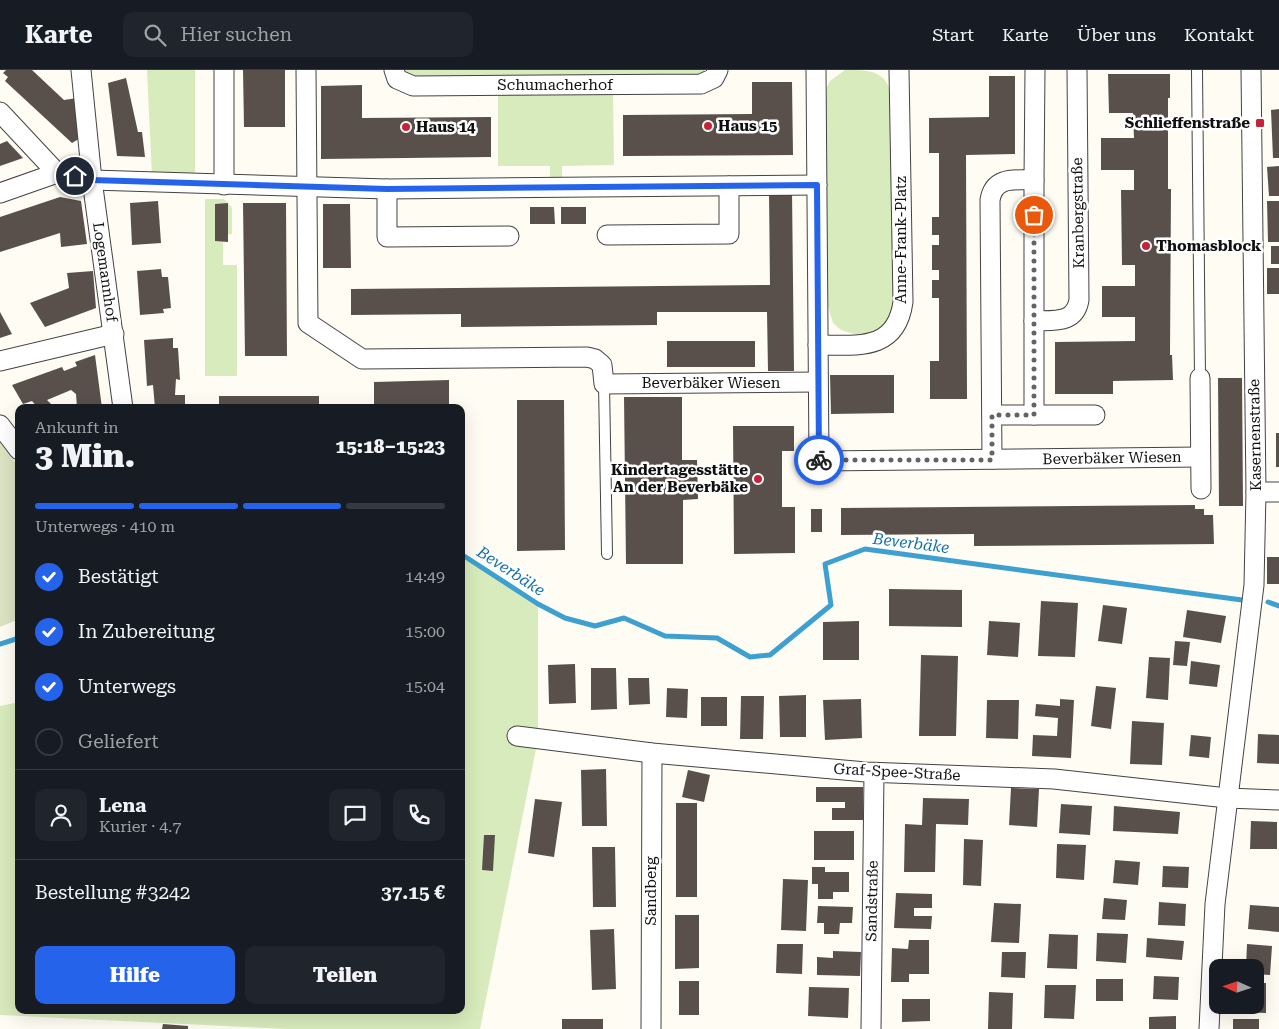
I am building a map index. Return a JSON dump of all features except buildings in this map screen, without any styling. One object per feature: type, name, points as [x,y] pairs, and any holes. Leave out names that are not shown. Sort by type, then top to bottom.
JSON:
[{"type":"street","name":"Logemannhof","points":[[80,70],[92,180],[114,334],[122,404]]},
{"type":"street","points":[[224,70],[224,185]]},
{"type":"street","points":[[306,70],[308,323],[362,359],[587,357],[596,359],[602,365],[604,384]]},
{"type":"street","name":"Schumacherhof","points":[[394,70],[397,79],[413,86],[701,84],[714,78],[718,70]]},
{"type":"street","points":[[816,70],[818,382]]},
{"type":"street","name":"Anne-Frank-Platz","points":[[818,344],[861,345],[874,343],[886,336],[895,327],[901,315],[899,70]]},
{"type":"street","points":[[1034,415],[1035,70]]},
{"type":"street","name":"Kranbergstraße","points":[[1034,321],[1070,318],[1078,307],[1077,70]]},
{"type":"street","name":"Kasernenstraße","points":[[1209,1029],[1215,904],[1254,585],[1256,492],[1251,70]]},
{"type":"street","points":[[0,112],[57,173]]},
{"type":"street","points":[[0,193],[57,173],[92,180],[387,189],[817,185]]},
{"type":"street","points":[[992,460],[992,193],[995,187],[1007,180],[1034,180]]},
{"type":"street","points":[[607,235],[729,234],[729,186]]},
{"type":"street","points":[[387,189],[388,237],[509,236]]},
{"type":"street","name":"Logemannhof","points":[[0,361],[114,334]]},
{"type":"street","name":"Beverbäker Wiesen","points":[[1200,378],[1201,490]]},
{"type":"street","name":"Beverbäker Wiesen","points":[[604,384],[818,382],[819,461],[1200,457]]},
{"type":"street","points":[[992,415],[1095,415]]},
{"type":"street","points":[[0,425],[15,445]]},
{"type":"street","points":[[1256,492],[1279,492]]},
{"type":"street","name":"Graf-Spee-Straße","points":[[517,736],[652,753],[874,773],[1054,779],[1227,798],[1279,800]]},
{"type":"street","name":"Sandberg","points":[[651,1029],[652,753]]},
{"type":"street","name":"Sandstraße","points":[[871,1029],[874,773]]},
{"type":"lane","points":[[1197,70],[1200,378]]},
{"type":"lane","points":[[604,384],[607,554]]},
{"type":"green space","points":[[147,70],[195,70],[195,177],[152,176]]},
{"type":"green space","points":[[400,70],[711,70],[700,77],[419,81]]},
{"type":"green space","points":[[845,70],[863,70],[877,74],[887,83],[893,101],[894,312],[881,330],[861,336],[841,330],[833,323],[827,303],[825,91],[830,81]]},
{"type":"green space","points":[[498,95],[613,95],[614,165],[562,166],[562,178],[550,178],[550,166],[498,166]]},
{"type":"green space","points":[[205,199],[224,199],[232,208],[232,234],[223,235],[223,265],[237,265],[237,376],[205,376]]},
{"type":"green space","points":[[0,438],[15,462],[15,621],[0,627]]},
{"type":"green space","points":[[465,557],[538,604],[538,739],[480,1029],[287,1029],[0,1015],[0,706],[15,703],[15,1014],[465,1014]]},
{"type":"waterway","name":"Beverbäke","points":[[465,557],[538,604],[565,618],[595,626],[624,618],[665,636],[717,638],[750,657],[770,655],[831,605],[825,564],[865,549],[1242,600]]},
{"type":"waterway","name":"Beverbäke","points":[[1268,602],[1279,606]]},
{"type":"waterway","name":"Beverbäke","points":[[0,644],[15,639]]},
{"type":"way so far","points":[[819,460],[992,460],[992,415],[1034,415],[1034,215]]},
{"type":"place","name":"Schlieffenstraße","points":[[1260,123]]},
{"type":"place","name":"Haus 15","points":[[708,126]]},
{"type":"place","name":"Haus 14","points":[[406,127]]},
{"type":"place","name":"Thomasblock","points":[[1146,246]]},
{"type":"place","name":"Kindertagesstätte An der Beverbäke","points":[[758,479]]},
{"type":"route","points":[[75,176],[92,180],[387,189],[817,185],[819,460]]}]
